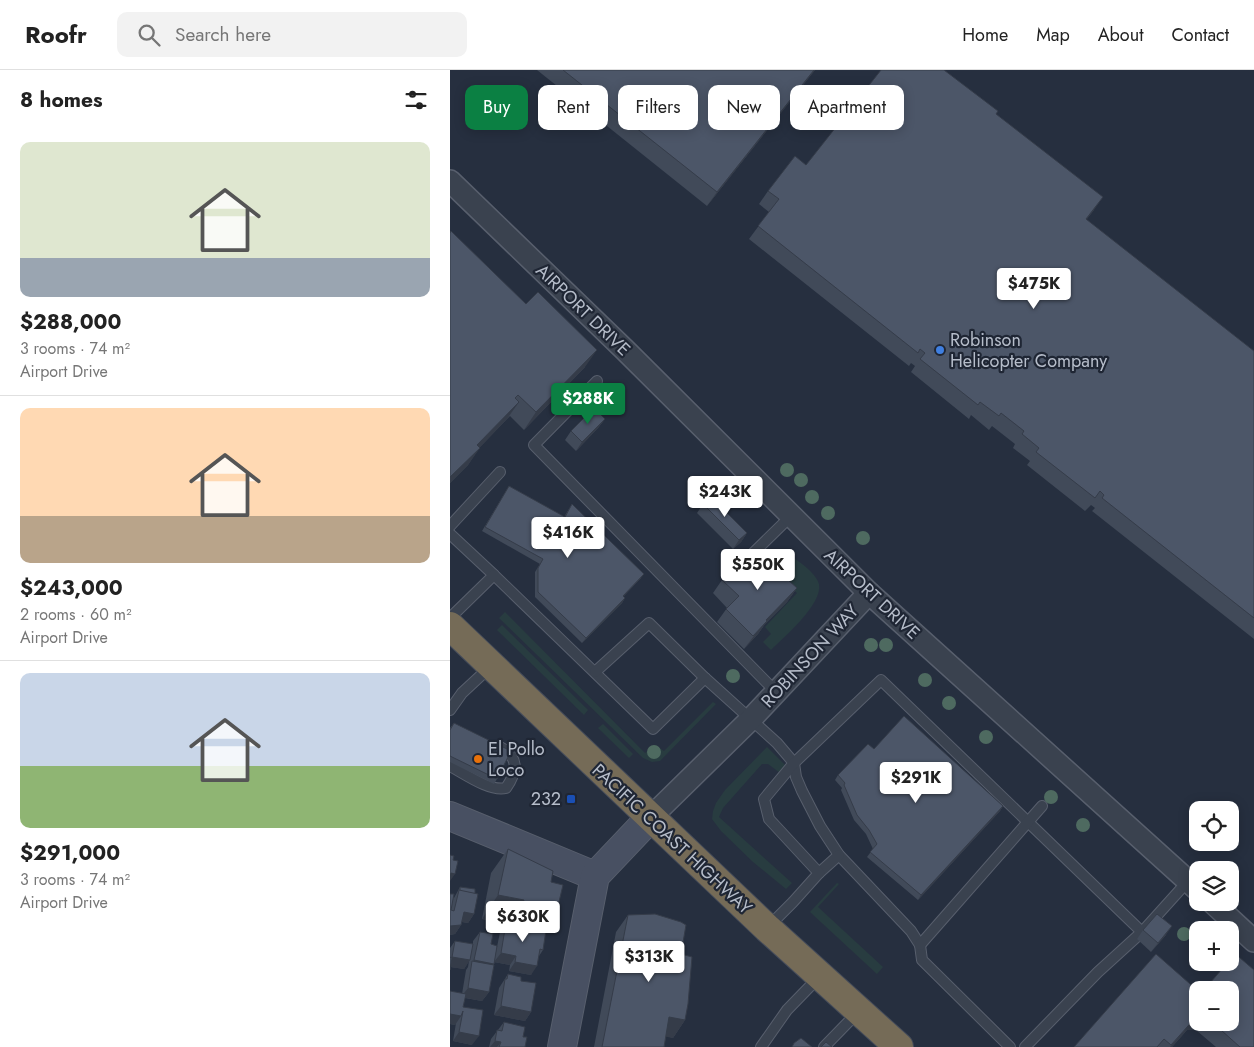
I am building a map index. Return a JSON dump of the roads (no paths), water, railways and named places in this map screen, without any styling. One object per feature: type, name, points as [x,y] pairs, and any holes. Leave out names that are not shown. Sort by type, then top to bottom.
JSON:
[{"type":"highway","name":"PACIFIC COAST HIGHWAY","points":[[450,626],[766,928],[899,1047]]},
{"type":"street","name":"AIRPORT DRIVE","points":[[450,181],[625,350],[869,593],[1189,881]]},
{"type":"street","name":"ROBINSON WAY","points":[[650,818],[751,718],[869,593]]},
{"type":"street","points":[[450,816],[595,876]]},
{"type":"street","points":[[562,1047],[595,876],[650,818]]},
{"type":"street","points":[[1222,911],[1254,941]]},
{"type":"lane","points":[[597,381],[534,445],[776,692]]},
{"type":"lane","points":[[450,526],[500,472]]},
{"type":"lane","points":[[746,560],[791,516]]},
{"type":"lane","points":[[450,534],[653,729],[705,678]]},
{"type":"lane","points":[[450,618],[494,575]]},
{"type":"lane","points":[[595,672],[649,623],[705,678],[777,743],[794,763],[796,777],[802,791],[820,826],[839,855],[911,931],[920,945],[922,960],[1010,1047]]},
{"type":"lane","points":[[450,710],[462,693],[491,666]]},
{"type":"lane","points":[[819,873],[769,819],[764,799],[794,763],[881,680],[1142,932]]},
{"type":"lane","points":[[450,766],[492,788],[506,788],[513,775],[514,760],[509,752],[492,744]]},
{"type":"lane","points":[[920,945],[1042,806]]},
{"type":"lane","points":[[766,928],[839,855]]},
{"type":"lane","points":[[1025,1047],[1098,972],[1189,889]]},
{"type":"lane","points":[[761,1047],[787,1010],[820,976]]},
{"type":"lane","points":[[824,1047],[859,1011]]},
{"type":"place","name":"Robinson Helicopter Company","points":[[940,350]]},
{"type":"place","name":"El Pollo Loco","points":[[478,759]]},
{"type":"place","name":"232","points":[[571,799]]}]
